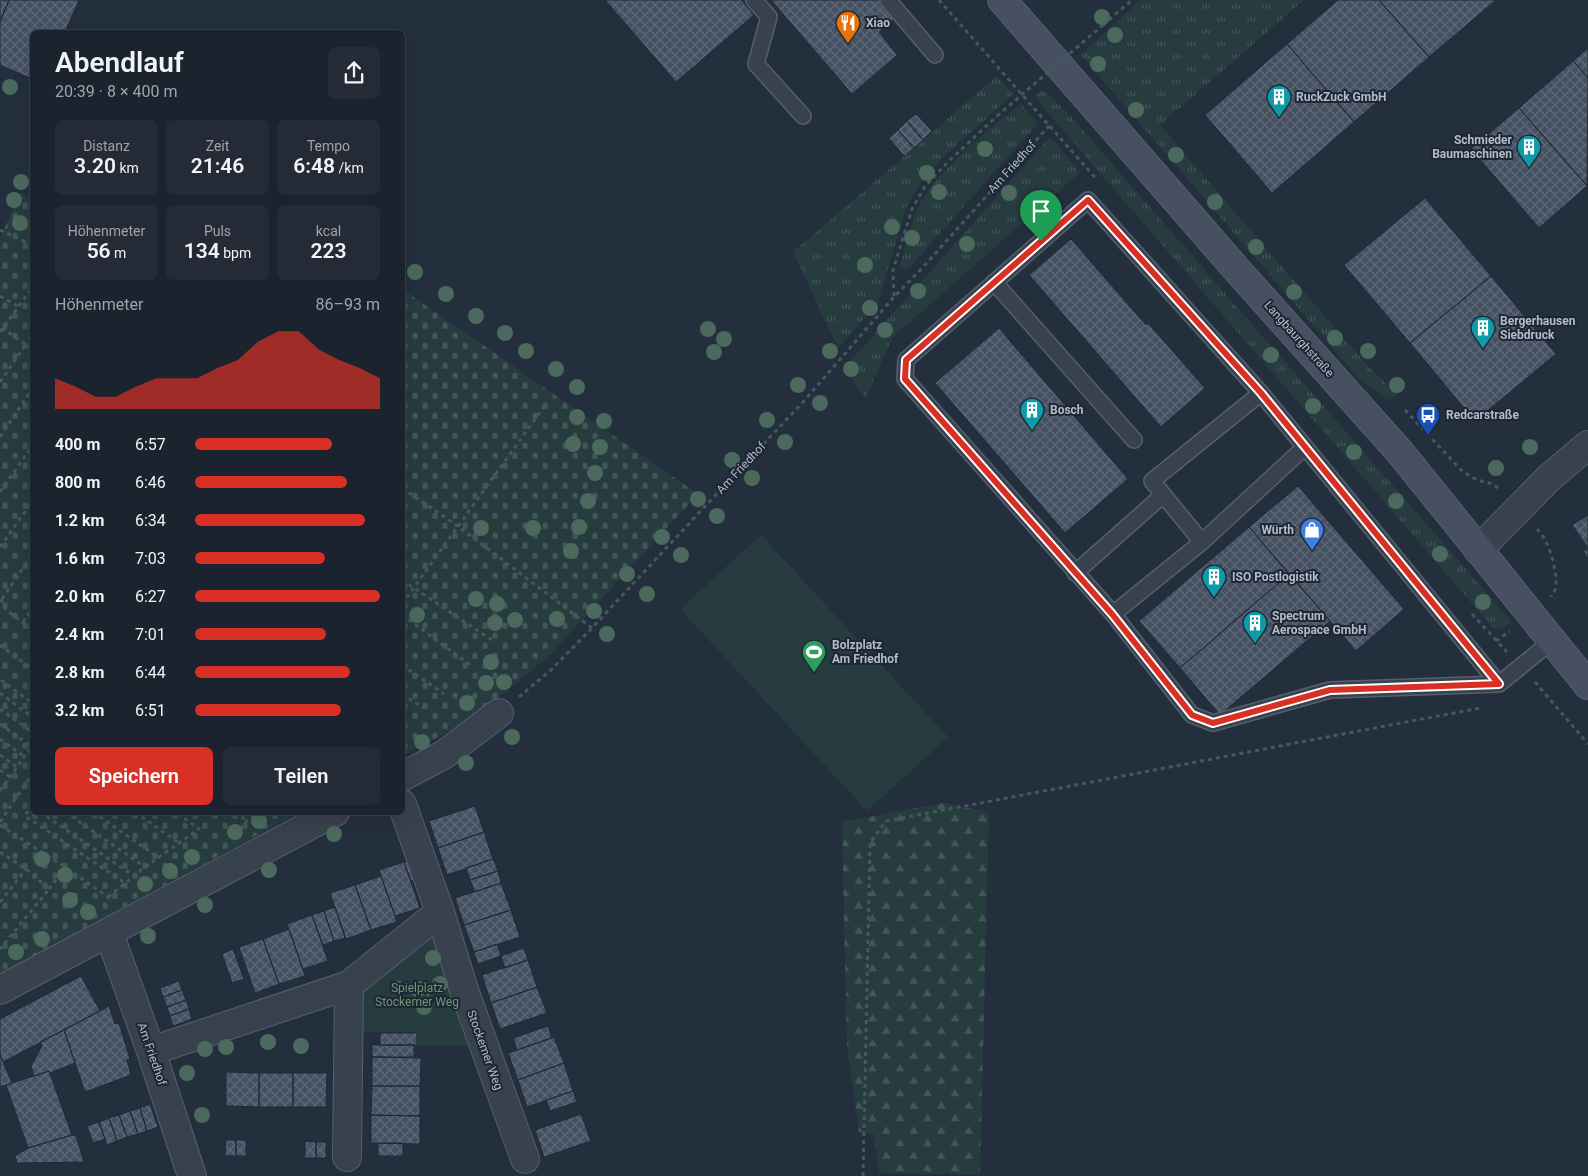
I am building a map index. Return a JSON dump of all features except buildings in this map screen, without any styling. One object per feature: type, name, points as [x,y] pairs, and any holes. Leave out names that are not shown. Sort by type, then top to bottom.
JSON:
[{"type":"main road","name":"Langbaurghstraße","points":[[1002,0],[1245,278],[1400,450],[1478,550],[1588,685]]},
{"type":"street","points":[[1478,550],[1550,477],[1588,446]]},
{"type":"street","points":[[405,775],[446,754],[499,713]]},
{"type":"street","name":"Stockemer Weg","points":[[405,813],[440,912],[464,990],[525,1159]]},
{"type":"street","points":[[0,990],[329,815]]},
{"type":"street","points":[[151,1051],[349,985],[440,912]]},
{"type":"street","name":"Am Friedhof","points":[[109,933],[151,1051],[192,1176]]},
{"type":"street","points":[[347,1157],[349,985]]},
{"type":"lane","points":[[754,0],[769,17],[756,64],[803,116]]},
{"type":"lane","points":[[888,0],[935,55]]},
{"type":"lane","points":[[1499,684],[1261,393],[1088,200],[906,360],[905,379],[1112,614],[1192,715],[1213,723],[1330,690],[1499,684],[1552,641]]},
{"type":"lane","points":[[994,282],[1134,440]]},
{"type":"lane","points":[[1202,542],[1152,481],[1261,393]]},
{"type":"lane","points":[[1112,614],[1202,542],[1305,447]]},
{"type":"lane","points":[[1076,573],[1163,496]]},
{"type":"path","name":"Am Friedhof","points":[[499,713],[552,669],[592,628],[804,401],[894,297],[1049,126],[939,0]]},
{"type":"path","points":[[894,297],[894,270],[912,209],[925,186],[997,116],[1132,0]]},
{"type":"path","points":[[0,230],[30,244]]},
{"type":"path","points":[[30,291],[1,330],[30,347]]},
{"type":"path","points":[[0,296],[18,306]]},
{"type":"path","points":[[0,382],[26,344]]},
{"type":"path","points":[[0,437],[30,392]]},
{"type":"path","points":[[405,600],[546,404]]},
{"type":"path","points":[[1405,410],[1463,472],[1477,480],[1493,484],[1517,511]]},
{"type":"path","points":[[0,492],[30,449]]},
{"type":"path","points":[[405,490],[459,527],[592,628]]},
{"type":"path","points":[[0,548],[30,505]]},
{"type":"path","points":[[30,558],[1,599],[6,610],[30,627]]},
{"type":"path","points":[[405,582],[495,642]]},
{"type":"path","points":[[23,622],[30,612]]},
{"type":"path","points":[[405,617],[473,667]]},
{"type":"path","points":[[0,645],[30,667]]},
{"type":"path","points":[[405,667],[444,694]]},
{"type":"path","points":[[1,680],[30,702]]},
{"type":"path","points":[[863,1176],[870,843],[886,821],[1481,708],[1496,697],[1499,684]]},
{"type":"path","points":[[0,694],[30,716]]},
{"type":"path","points":[[405,696],[423,708]]},
{"type":"path","points":[[0,708],[30,730]]},
{"type":"path","points":[[0,724],[30,745]]},
{"type":"path","points":[[0,739],[24,756]]},
{"type":"path","points":[[0,790],[30,748]]},
{"type":"path","points":[[0,755],[17,767]]},
{"type":"path","points":[[0,770],[10,777]]},
{"type":"path","points":[[30,777],[0,824],[108,897],[133,920]]},
{"type":"path","points":[[30,809],[25,816],[125,883]]},
{"type":"path","points":[[44,815],[134,876]]},
{"type":"path","points":[[69,815],[145,867]]},
{"type":"path","points":[[97,815],[159,858]]},
{"type":"path","points":[[139,815],[179,843]]},
{"type":"path","points":[[108,897],[145,867],[199,829],[180,815]]},
{"type":"path","points":[[239,815],[247,821]]},
{"type":"path","points":[[0,852],[26,869],[49,889]]},
{"type":"path","points":[[0,949],[65,867]]},
{"type":"path","points":[[0,902],[26,869]]},
{"type":"path","points":[[380,962],[394,979],[437,999],[464,990]]},
{"type":"green space","points":[[1140,0],[1304,0],[1160,125],[1366,364],[1397,394],[1389,401],[1361,381],[1081,55]]},
{"type":"green space","points":[[997,76],[1013,94],[939,161],[921,183],[906,208],[878,303],[838,348],[793,252]]},
{"type":"green space","points":[[1043,90],[1067,112],[1512,622],[1504,627],[1494,629],[1045,109],[1036,96]]},
{"type":"green space","points":[[1021,104],[1038,123],[910,267],[899,270],[913,220],[928,191],[966,150]]},
{"type":"green space","points":[[1050,137],[1080,172],[892,338],[866,398],[856,386],[846,366]]},
{"type":"green space","points":[[20,192],[30,198],[30,815],[294,815],[0,974],[0,239]]},
{"type":"green space","points":[[405,291],[698,494],[550,655],[475,717],[405,755]]},
{"type":"green space","name":"Bolzplatz Am Friedhof","points":[[761,535],[948,737],[867,811],[680,609]]},
{"type":"green space","points":[[943,803],[989,812],[980,1175],[879,1173],[874,1134],[859,1132],[847,1048],[842,822]]},
{"type":"green space","name":"Spielplatz Stockemer Weg","points":[[428,936],[437,939],[473,1046],[417,1046],[417,1033],[360,1032],[361,993]]},
{"type":"place","name":"Xiao","points":[[848,44]]},
{"type":"place","name":"RuckZuck GmbH","points":[[1279,118]]},
{"type":"place","name":"Schmieder Baumaschinen","points":[[1529,168]]},
{"type":"place","name":"Bergerhausen Siebdruck","points":[[1483,349]]},
{"type":"place","name":"Bosch","points":[[1032,431]]},
{"type":"place","name":"Redcarstraße","points":[[1428,436]]},
{"type":"place","name":"Würth","points":[[1312,551]]},
{"type":"place","name":"ISO Postlogistik","points":[[1214,598]]},
{"type":"place","name":"Spectrum Aerospace GmbH","points":[[1255,644]]},
{"type":"place","name":"Bolzplatz Am Friedhof","points":[[814,673]]},
{"type":"route","points":[[1088,200],[1261,393],[1499,684],[1330,690],[1213,723],[1192,715],[1112,614],[905,379],[906,360],[1041,241],[1088,200]]}]
